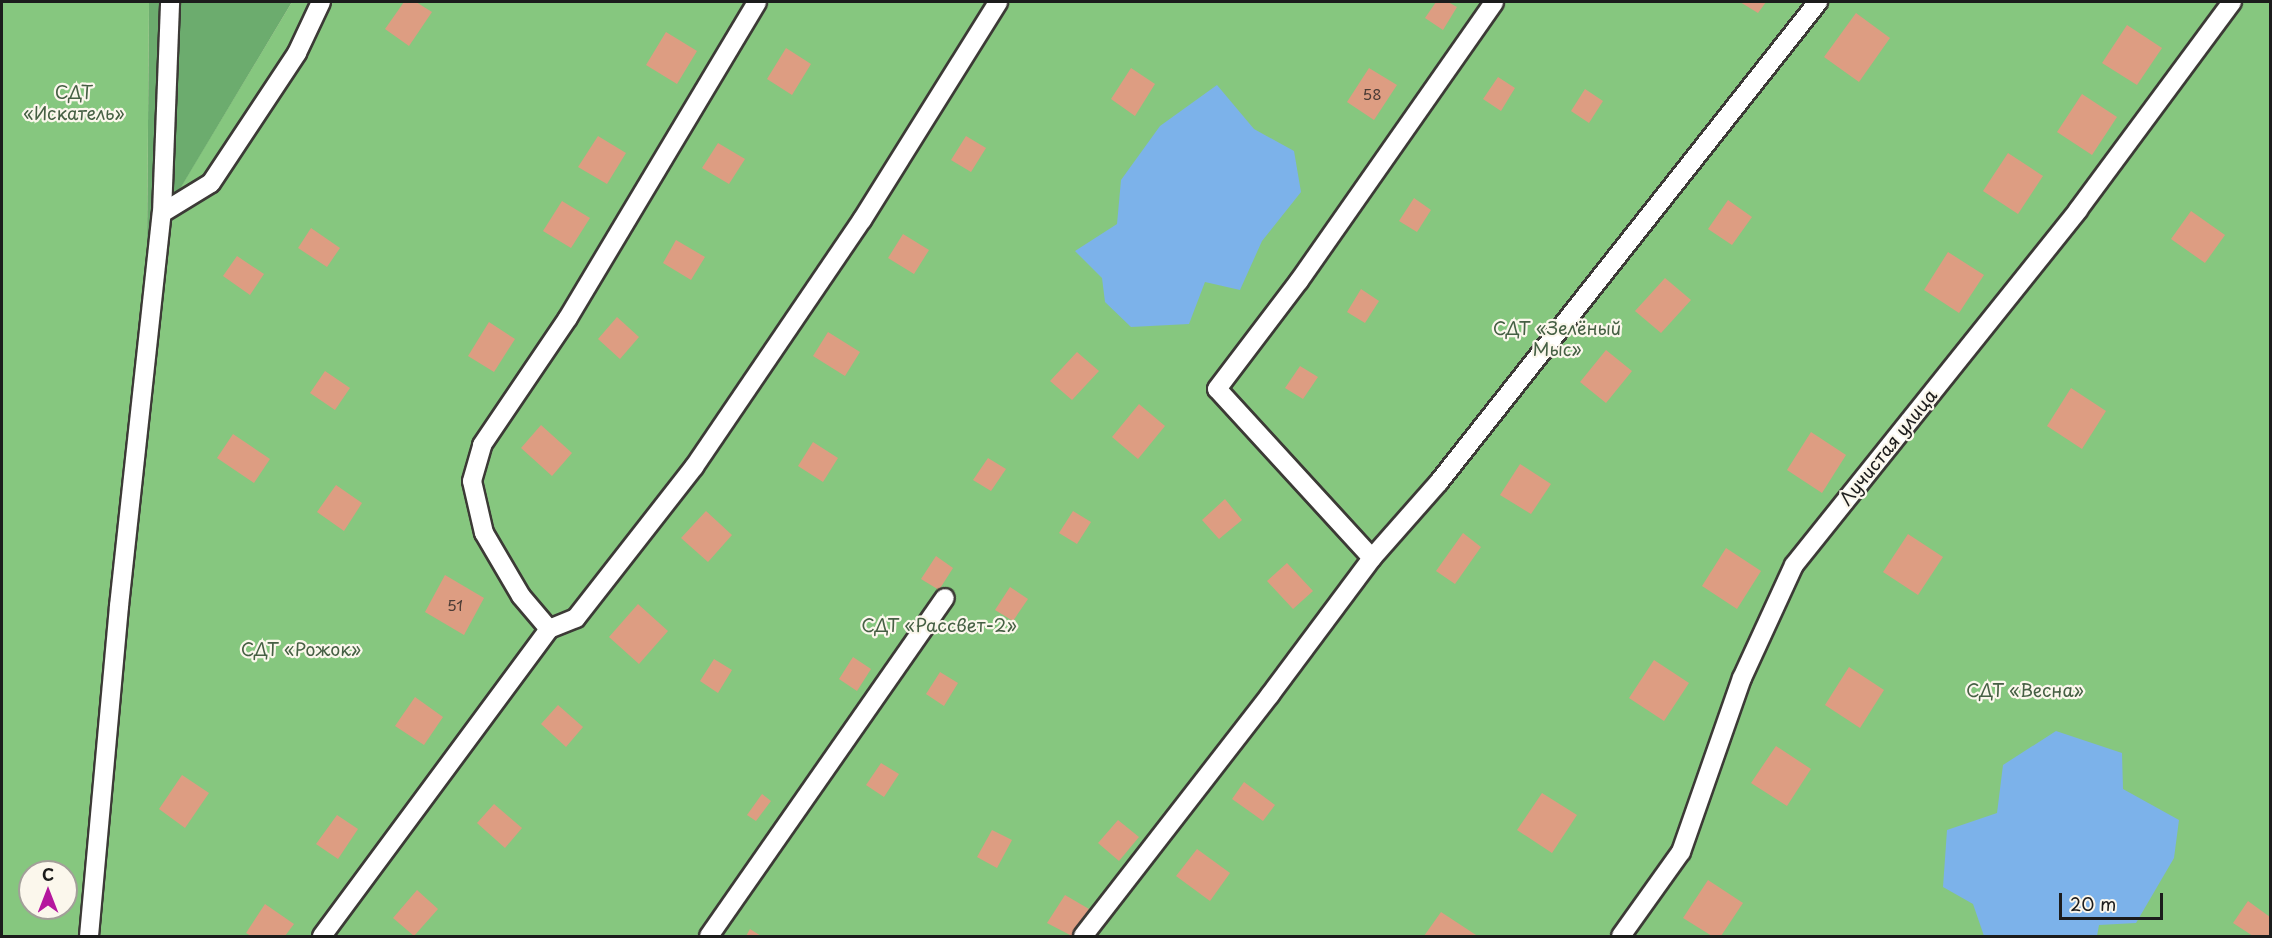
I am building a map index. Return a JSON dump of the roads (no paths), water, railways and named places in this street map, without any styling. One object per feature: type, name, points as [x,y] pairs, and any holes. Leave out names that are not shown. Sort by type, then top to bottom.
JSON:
[{"type":"lane","points":[[90,936],[118,606],[162,213],[170,2]]},
{"type":"lane","points":[[162,213],[211,183],[297,53],[321,2]]},
{"type":"lane","points":[[549,629],[521,596],[484,533],[472,481],[482,446],[568,318],[757,2]]},
{"type":"lane","points":[[322,936],[549,629],[576,618],[694,467],[862,220],[998,2]]},
{"type":"lane","points":[[1372,558],[1217,388],[1299,281],[1494,2]]},
{"type":"lane","points":[[1083,936],[1270,695],[1372,558],[1439,482],[1818,2]]},
{"type":"lane","name":"Лучистая улица","points":[[1621,936],[1681,852],[1742,678],[1794,565],[2078,210],[2232,2]]},
{"type":"lane","points":[[709,936],[945,598]]},
{"type":"water","points":[[1217,85],[1254,129],[1294,151],[1301,192],[1262,241],[1240,290],[1205,282],[1189,324],[1131,327],[1105,302],[1102,278],[1075,251],[1117,224],[1121,180],[1160,126]]},
{"type":"water","points":[[2056,731],[2122,753],[2123,789],[2179,820],[2174,858],[2136,923],[2099,925],[2097,936],[1984,936],[1973,904],[1943,887],[1947,830],[1997,813],[2003,765]]},
{"type":"park label","name":"СДТ «Искатель»","points":[[74,103]]},
{"type":"park label","name":"СДТ «Зелёный Мыс»","points":[[1557,339]]},
{"type":"park label","name":"СДТ «Рассвет-2»","points":[[939,625]]},
{"type":"park label","name":"СДТ «Рожок»","points":[[301,649]]},
{"type":"park label","name":"СДТ «Весна»","points":[[2025,690]]}]
